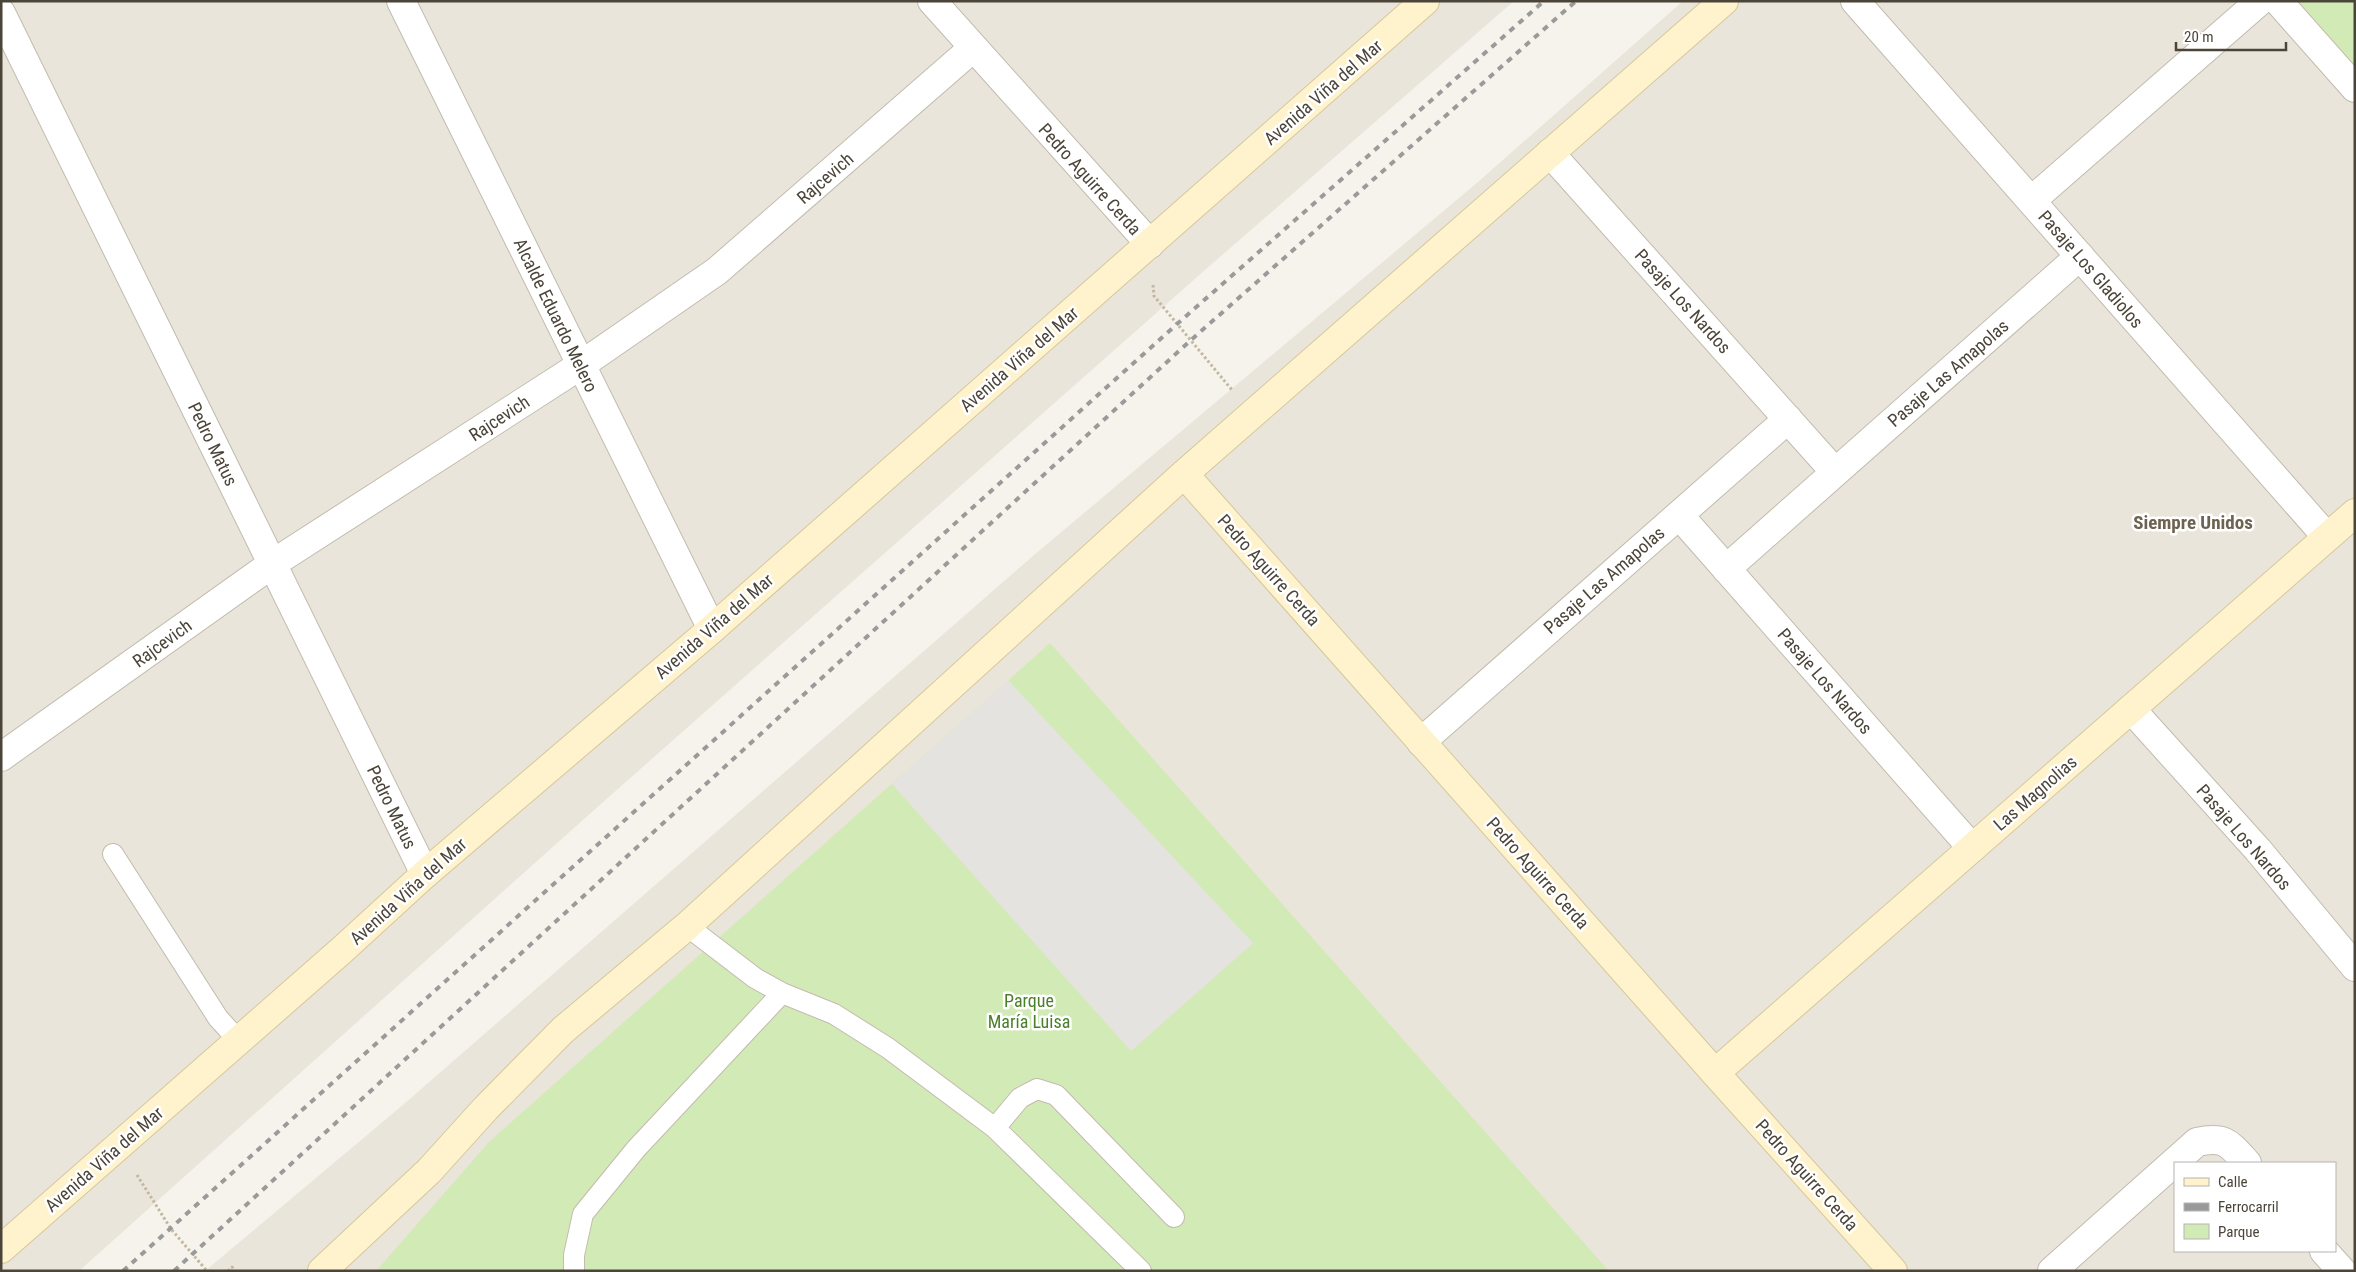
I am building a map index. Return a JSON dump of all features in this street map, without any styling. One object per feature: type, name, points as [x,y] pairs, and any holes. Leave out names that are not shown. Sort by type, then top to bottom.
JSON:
[{"type":"street","name":"Alcalde Eduardo Melero","points":[[401,1],[712,629]]},
{"type":"street","name":"Pedro Aguirre Cerda","points":[[932,1],[1150,244]]},
{"type":"street","name":"Avenida Viña del Mar","points":[[1,1249],[239,1041],[425,874],[712,629],[1425,1]]},
{"type":"street","points":[[322,1271],[429,1171],[486,1108],[563,1030],[687,926],[1184,474],[1724,1]]},
{"type":"street","name":"Pasaje Los Gladiolos","points":[[1855,1],[2327,537]]},
{"type":"street","points":[[2031,200],[2260,1]]},
{"type":"street","points":[[2278,1],[2354,85]]},
{"type":"street","name":"Pedro Matus","points":[[1,13],[425,874]]},
{"type":"street","name":"Rajcevich","points":[[1,757],[272,564],[581,365],[717,271],[973,48]]},
{"type":"street","name":"Pasaje Los Nardos","points":[[1550,153],[1835,472]]},
{"type":"street","name":"Pasaje Las Amapolas","points":[[1726,569],[2080,256]]},
{"type":"street","name":"Pasaje Las Amapolas","points":[[1421,742],[1788,419]]},
{"type":"street","name":"Pedro Aguirre Cerda","points":[[1184,474],[1893,1271]]},
{"type":"street","name":"Las Magnolias","points":[[1715,1073],[2355,513]]},
{"type":"street","name":"Pasaje Los Nardos","points":[[1679,515],[1972,848]]},
{"type":"street","name":"Pasaje Los Nardos","points":[[2131,709],[2258,850],[2355,966]]},
{"type":"street","points":[[2175,1162],[2197,1142],[2214,1139],[2230,1144],[2245,1162]]},
{"type":"street","points":[[2052,1271],[2174,1162]]},
{"type":"street","points":[[2325,1252],[2342,1271]]},
{"type":"lane","points":[[113,854],[218,1018],[239,1041]]},
{"type":"lane","points":[[687,926],[750,974],[782,993],[834,1014],[888,1048],[995,1128],[1141,1271]]},
{"type":"lane","points":[[574,1271],[574,1255],[583,1214],[636,1149],[782,993]]},
{"type":"lane","points":[[995,1128],[1020,1098],[1037,1089],[1056,1095],[1174,1217]]},
{"type":"path","name":"Pedro Aguirre Cerda","points":[[1150,244],[1154,296],[1233,391],[1226,397]]},
{"type":"path","points":[[119,1146],[171,1229],[207,1271]]},
{"type":"path","points":[[228,1271],[232,1268],[235,1271]]},
{"type":"shaded area","points":[[1,1],[1514,1],[1205,270],[593,811],[79,1271],[1,1271]]},
{"type":"shaded area","points":[[1683,1],[2355,1],[2355,1271],[205,1271],[404,1104],[1034,555],[1478,182]]},
{"type":"shaded area","points":[[1008,680],[1253,943],[1131,1051],[892,784]]},
{"type":"green space","points":[[2292,1],[2355,1],[2355,67],[2352,69]]},
{"type":"green space","name":"Parque María Luisa","points":[[1050,643],[1609,1271],[376,1271],[489,1142]]},
{"type":"railway","points":[[123,1271],[1177,324],[1544,1]]},
{"type":"railway","points":[[174,1271],[1191,340],[1576,1]]},
{"type":"district","name":"Siempre Unidos","points":[[2193,522]]}]
